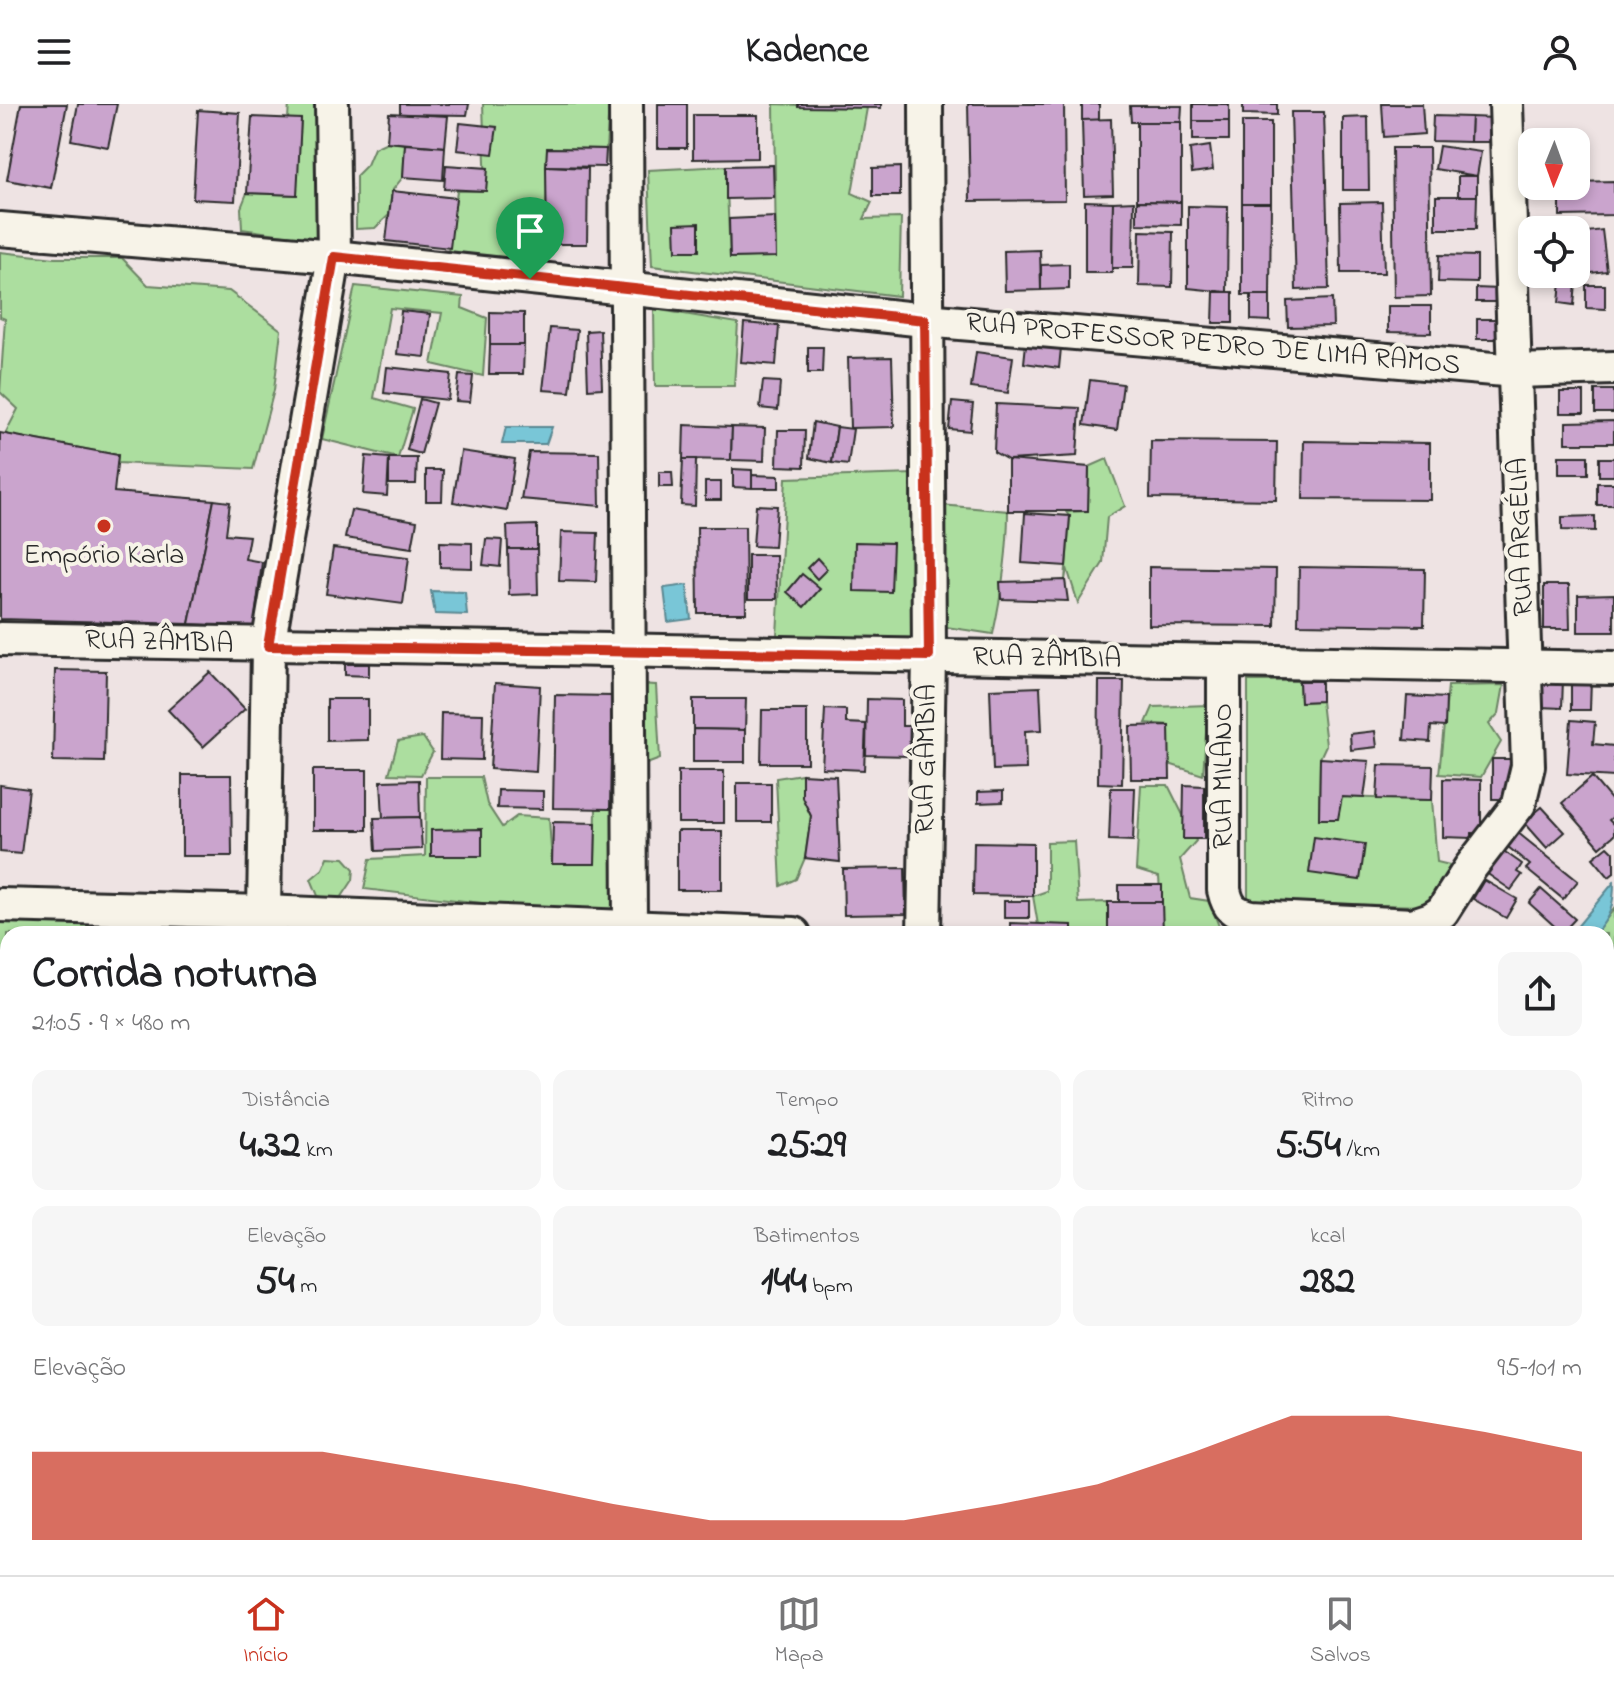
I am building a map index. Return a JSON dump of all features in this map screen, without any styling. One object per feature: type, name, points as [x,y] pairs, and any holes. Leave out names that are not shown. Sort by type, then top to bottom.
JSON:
[{"type":"street","points":[[264,912],[268,646],[334,257],[332,104]]},
{"type":"street","points":[[626,104],[630,926]]},
{"type":"street","name":"RUA GÂMBIA","points":[[924,926],[929,656],[926,104]]},
{"type":"street","name":"RUA ARGÉLIA","points":[[1413,925],[1442,912],[1525,790],[1526,667],[1506,104]]},
{"type":"street","name":"RUA PROFESSOR PEDRO DE LIMA RAMOS","points":[[0,229],[334,257],[925,320],[1516,371],[1614,368]]},
{"type":"street","name":"RUA ZÂMBIA","points":[[0,639],[1614,668]]},
{"type":"street","name":"RUA MILANO","points":[[1224,662],[1224,890],[1227,905],[1235,912],[1251,917],[1413,925]]},
{"type":"street","points":[[0,905],[264,912],[584,926]]},
{"type":"green space","points":[[289,104],[324,104],[321,240],[242,229],[241,208],[247,193],[296,195],[301,120],[288,119]]},
{"type":"green space","points":[[483,104],[609,104],[606,149],[547,148],[546,261],[448,252],[457,191],[486,191]]},
{"type":"green space","points":[[774,104],[867,108],[852,193],[872,202],[864,219],[901,218],[899,296],[652,266],[648,170],[726,166],[730,258],[776,256]]},
{"type":"green space","points":[[387,142],[405,144],[403,177],[392,191],[389,215],[375,228],[356,229],[356,176],[367,165],[374,148]]},
{"type":"green space","points":[[0,252],[55,258],[122,258],[148,285],[229,291],[281,330],[274,390],[253,469],[117,463],[118,455],[5,434],[18,409],[0,392],[5,319],[0,317]]},
{"type":"green space","points":[[355,286],[463,297],[462,308],[487,318],[483,376],[432,364],[442,313],[390,308],[374,398],[413,409],[398,458],[322,439]]},
{"type":"green space","points":[[654,309],[738,323],[734,386],[655,386]]},
{"type":"green space","points":[[1107,459],[1125,506],[1107,517],[1103,563],[1078,603],[1067,568],[1065,580],[1070,517],[1066,512],[1088,511],[1089,467]]},
{"type":"green space","points":[[915,474],[916,642],[777,635],[786,478]]},
{"type":"green space","points":[[941,505],[1008,511],[1004,573],[993,634],[946,627]]},
{"type":"green space","points":[[1248,681],[1299,681],[1300,702],[1321,701],[1326,745],[1320,758],[1319,818],[1342,797],[1432,800],[1437,862],[1454,866],[1442,890],[1425,906],[1248,902]]},
{"type":"green space","points":[[636,684],[656,685],[660,759],[644,765]]},
{"type":"green space","points":[[1504,685],[1499,713],[1489,724],[1501,742],[1481,777],[1439,774],[1448,686]]},
{"type":"green space","points":[[1208,705],[1203,775],[1169,764],[1169,725],[1146,723],[1153,707]]},
{"type":"green space","points":[[423,737],[433,752],[421,775],[389,774],[398,741]]},
{"type":"green space","points":[[802,774],[802,797],[811,816],[805,858],[796,879],[781,886],[776,778]]},
{"type":"green space","points":[[426,777],[481,777],[487,804],[502,827],[517,816],[549,818],[552,864],[595,864],[596,809],[625,806],[619,911],[598,917],[364,889],[370,859],[425,856]]},
{"type":"green space","points":[[1141,785],[1168,785],[1196,841],[1180,859],[1190,898],[1209,901],[1219,926],[1162,926],[1159,877],[1136,870]]},
{"type":"green space","points":[[1074,841],[1078,903],[1108,902],[1108,926],[1038,925],[1033,896],[1047,891],[1047,842]]},
{"type":"green space","points":[[328,857],[344,858],[354,869],[353,880],[339,901],[318,896],[311,879],[323,869]]},
{"type":"green space","points":[[1614,909],[1614,926],[1601,926]]},
{"type":"green space","points":[[0,917],[96,919],[93,926],[0,926]]},
{"type":"water","points":[[506,427],[552,427],[546,444],[502,444]]},
{"type":"water","points":[[687,585],[691,619],[668,622],[664,588]]},
{"type":"water","points":[[431,591],[465,592],[467,615],[435,614]]},
{"type":"water","points":[[1614,882],[1610,910],[1601,926],[1578,926]]},
{"type":"building","points":[[21,104],[67,104],[51,188],[7,180]]},
{"type":"building","points":[[78,104],[117,104],[108,147],[71,140]]},
{"type":"building","points":[[400,104],[469,104],[467,115],[400,114]]},
{"type":"building","points":[[658,104],[687,104],[687,148],[658,148]]},
{"type":"building","points":[[798,104],[881,104],[881,108],[798,107]]},
{"type":"building","points":[[968,104],[1064,104],[1065,200],[970,201]]},
{"type":"building","points":[[1082,104],[1099,104],[1099,120],[1082,120]]},
{"type":"building","points":[[1193,104],[1229,104],[1229,121],[1193,121]]},
{"type":"building","points":[[1243,104],[1277,104],[1277,115],[1243,114]]},
{"type":"building","points":[[1382,104],[1422,104],[1424,134],[1384,137]]},
{"type":"building","points":[[1130,106],[1182,106],[1181,122],[1131,122]]},
{"type":"building","points":[[198,110],[240,113],[235,201],[193,199]]},
{"type":"building","points":[[1291,112],[1324,112],[1329,289],[1296,290]]},
{"type":"building","points":[[389,113],[448,116],[445,147],[387,142]]},
{"type":"building","points":[[693,115],[758,115],[758,158],[693,159]]},
{"type":"building","points":[[1433,116],[1471,117],[1470,142],[1432,141]]},
{"type":"building","points":[[252,117],[301,119],[297,195],[247,193]]},
{"type":"building","points":[[1368,117],[1369,190],[1343,190],[1343,118]]},
{"type":"building","points":[[1471,117],[1495,118],[1494,142],[1470,142]]},
{"type":"building","points":[[1111,119],[1113,194],[1084,195],[1082,120]]},
{"type":"building","points":[[1193,121],[1229,121],[1229,140],[1193,140]]},
{"type":"building","points":[[1137,122],[1181,122],[1181,202],[1137,201]]},
{"type":"building","points":[[1242,122],[1271,122],[1271,203],[1242,203]]},
{"type":"building","points":[[460,123],[497,127],[493,154],[457,150]]},
{"type":"building","points":[[405,144],[445,147],[443,180],[403,177]]},
{"type":"building","points":[[1210,146],[1213,170],[1192,173],[1190,149]]},
{"type":"building","points":[[1439,146],[1481,152],[1477,176],[1435,169]]},
{"type":"building","points":[[547,148],[606,149],[605,167],[546,166]]},
{"type":"building","points":[[1392,148],[1429,148],[1431,296],[1394,297]]},
{"type":"building","points":[[446,165],[488,168],[486,191],[444,189]]},
{"type":"building","points":[[773,165],[774,198],[726,199],[726,166]]},
{"type":"building","points":[[546,166],[588,168],[587,244],[547,244]]},
{"type":"building","points":[[900,167],[900,196],[873,196],[873,168]]},
{"type":"building","points":[[1458,176],[1477,176],[1477,196],[1458,196]]},
{"type":"building","points":[[1614,181],[1614,215],[1560,216],[1560,200],[1590,200],[1590,182]]},
{"type":"building","points":[[392,191],[456,198],[450,248],[386,241]]},
{"type":"building","points":[[1436,196],[1477,196],[1476,229],[1436,229]]},
{"type":"building","points":[[1085,201],[1113,202],[1112,273],[1085,273]]},
{"type":"building","points":[[1134,201],[1133,268],[1112,268],[1113,202]]},
{"type":"building","points":[[1137,201],[1181,202],[1181,225],[1137,224]]},
{"type":"building","points":[[1382,202],[1384,273],[1341,273],[1340,203]]},
{"type":"building","points":[[1242,203],[1271,203],[1270,295],[1242,295]]},
{"type":"building","points":[[1188,206],[1228,207],[1227,292],[1188,288]]},
{"type":"building","points":[[775,217],[776,257],[730,258],[729,219]]},
{"type":"building","points":[[699,223],[699,251],[676,251],[675,224]]},
{"type":"building","points":[[1602,230],[1607,271],[1590,273],[1590,232]]},
{"type":"building","points":[[1140,231],[1173,232],[1172,287],[1139,286]]},
{"type":"building","points":[[1040,250],[1041,290],[1005,291],[1004,251]]},
{"type":"building","points":[[1439,255],[1477,256],[1477,283],[1438,282]]},
{"type":"building","points":[[1069,264],[1069,289],[1041,290],[1041,265]]},
{"type":"building","points":[[1605,285],[1605,309],[1586,308],[1586,288]]},
{"type":"building","points":[[1476,288],[1499,289],[1498,302],[1476,302]]},
{"type":"building","points":[[1560,288],[1576,288],[1574,305],[1559,303]]},
{"type":"building","points":[[1214,292],[1233,292],[1233,323],[1213,323]]},
{"type":"building","points":[[1251,295],[1270,295],[1270,321],[1251,320]]},
{"type":"building","points":[[1332,299],[1333,326],[1288,327],[1287,301]]},
{"type":"building","points":[[1388,306],[1431,306],[1431,333],[1388,332]]},
{"type":"building","points":[[401,311],[430,314],[425,357],[397,354]]},
{"type":"building","points":[[490,312],[524,313],[524,345],[490,345]]},
{"type":"building","points":[[1477,319],[1499,319],[1498,339],[1477,339]]},
{"type":"building","points":[[744,323],[779,326],[776,365],[741,362]]},
{"type":"building","points":[[550,328],[577,330],[570,392],[543,390]]},
{"type":"building","points":[[600,330],[602,388],[588,389],[586,331]]},
{"type":"building","points":[[1026,344],[1061,348],[1059,368],[1024,363]]},
{"type":"building","points":[[490,345],[524,345],[523,374],[489,374]]},
{"type":"building","points":[[808,347],[823,347],[822,373],[808,373]]},
{"type":"building","points":[[976,352],[1013,357],[1008,393],[971,388]]},
{"type":"building","points":[[892,357],[894,427],[850,428],[848,358]]},
{"type":"building","points":[[387,367],[451,374],[448,400],[384,393]]},
{"type":"building","points":[[459,375],[473,376],[470,402],[456,401]]},
{"type":"building","points":[[1090,380],[1123,384],[1117,430],[1084,425]]},
{"type":"building","points":[[763,381],[780,382],[778,410],[760,408]]},
{"type":"building","points":[[1595,390],[1614,390],[1614,413],[1595,413]]},
{"type":"building","points":[[1560,392],[1584,392],[1584,413],[1560,413]]},
{"type":"building","points":[[420,399],[435,403],[421,454],[407,450]]},
{"type":"building","points":[[952,402],[973,404],[970,431],[949,429]]},
{"type":"building","points":[[996,404],[1080,408],[1077,456],[1008,460],[994,452]]},
{"type":"building","points":[[1614,421],[1614,443],[1566,443],[1566,422]]},
{"type":"building","points":[[813,422],[837,427],[832,463],[809,458]]},
{"type":"building","points":[[684,425],[732,427],[731,460],[683,459]]},
{"type":"building","points":[[732,427],[765,428],[764,461],[731,460]]},
{"type":"building","points":[[837,427],[853,429],[848,465],[832,463]]},
{"type":"building","points":[[778,430],[805,430],[804,467],[777,466]]},
{"type":"building","name":"Empório Karla","points":[[0,433],[118,455],[114,492],[214,500],[189,624],[0,619]]},
{"type":"building","points":[[1151,441],[1277,442],[1276,500],[1150,498]]},
{"type":"building","points":[[1304,441],[1430,443],[1430,500],[1303,499]]},
{"type":"building","points":[[461,451],[515,459],[507,511],[453,502]]},
{"type":"building","points":[[529,452],[599,453],[600,506],[521,499]]},
{"type":"building","points":[[366,456],[389,458],[387,496],[363,494]]},
{"type":"building","points":[[1559,456],[1588,456],[1588,474],[1559,474]]},
{"type":"building","points":[[389,458],[417,458],[416,484],[389,484]]},
{"type":"building","points":[[1599,458],[1614,458],[1614,476],[1599,476]]},
{"type":"building","points":[[683,459],[696,459],[695,506],[681,505]]},
{"type":"building","points":[[1008,460],[1089,467],[1088,511],[1008,511]]},
{"type":"building","points":[[733,469],[752,470],[752,488],[733,487]]},
{"type":"building","points":[[426,470],[443,470],[442,501],[426,501]]},
{"type":"building","points":[[659,472],[672,472],[673,487],[659,487]]},
{"type":"building","points":[[752,475],[779,476],[779,488],[752,488]]},
{"type":"building","points":[[705,482],[721,482],[721,500],[705,500]]},
{"type":"building","points":[[1597,483],[1614,483],[1614,505],[1597,505]]},
{"type":"building","points":[[214,500],[230,502],[226,534],[249,536],[245,559],[262,562],[254,627],[189,624]]},
{"type":"building","points":[[756,505],[777,506],[774,547],[753,546]]},
{"type":"building","points":[[351,510],[417,521],[412,548],[345,538]]},
{"type":"building","points":[[1025,513],[1070,516],[1066,566],[1022,563]]},
{"type":"building","points":[[1595,516],[1595,531],[1562,530],[1562,517]]},
{"type":"building","points":[[537,525],[537,549],[508,549],[507,526]]},
{"type":"building","points":[[697,527],[745,527],[746,613],[698,613]]},
{"type":"building","points":[[561,532],[598,533],[596,582],[559,581]]},
{"type":"building","points":[[486,539],[502,540],[500,567],[483,565]]},
{"type":"building","points":[[440,542],[472,543],[472,568],[440,567]]},
{"type":"building","points":[[855,542],[893,543],[891,592],[854,591]]},
{"type":"building","points":[[333,548],[409,557],[403,604],[326,594]]},
{"type":"building","points":[[508,549],[537,549],[538,594],[509,595]]},
{"type":"building","points":[[748,555],[776,555],[777,599],[748,599]]},
{"type":"building","points":[[817,558],[827,569],[817,579],[807,568]]},
{"type":"building","points":[[1149,567],[1276,569],[1275,626],[1149,625]]},
{"type":"building","points":[[1299,567],[1425,569],[1424,626],[1298,624]]},
{"type":"building","points":[[802,574],[820,589],[804,607],[787,592]]},
{"type":"building","points":[[1065,580],[1068,601],[1001,599],[1000,582]]},
{"type":"building","points":[[1544,585],[1569,585],[1570,629],[1544,629]]},
{"type":"building","points":[[1614,594],[1614,632],[1578,632],[1578,595]]},
{"type":"building","points":[[345,664],[369,664],[369,676],[345,675]]},
{"type":"building","points":[[55,670],[106,671],[104,762],[53,761]]},
{"type":"building","points":[[210,672],[245,709],[203,747],[168,710]]},
{"type":"building","points":[[1541,678],[1563,679],[1562,708],[1540,707]]},
{"type":"building","points":[[1571,679],[1591,679],[1590,710],[1571,710]]},
{"type":"building","points":[[1099,681],[1124,681],[1122,784],[1098,783]]},
{"type":"building","points":[[1299,681],[1321,681],[1321,701],[1300,702]]},
{"type":"building","points":[[495,683],[540,686],[536,772],[490,769]]},
{"type":"building","points":[[1040,687],[1042,730],[1025,731],[1026,769],[993,770],[990,689]]},
{"type":"building","points":[[555,695],[612,696],[610,809],[553,808]]},
{"type":"building","points":[[1407,696],[1446,698],[1445,727],[1431,726],[1430,742],[1404,740]]},
{"type":"building","points":[[327,699],[368,699],[368,740],[327,741]]},
{"type":"building","points":[[693,699],[746,699],[745,730],[693,729]]},
{"type":"building","points":[[867,699],[902,700],[902,726],[910,726],[910,756],[866,755]]},
{"type":"building","points":[[825,709],[846,710],[846,723],[866,724],[864,770],[822,768]]},
{"type":"building","points":[[762,710],[807,710],[807,763],[761,763]]},
{"type":"building","points":[[441,713],[483,714],[482,760],[440,759]]},
{"type":"building","points":[[1571,720],[1595,722],[1593,744],[1614,746],[1614,777],[1567,774]]},
{"type":"building","points":[[1169,725],[1170,779],[1131,779],[1130,726]]},
{"type":"building","points":[[693,729],[745,730],[745,762],[693,762]]},
{"type":"building","points":[[1375,731],[1377,747],[1351,750],[1350,734]]},
{"type":"building","points":[[1320,758],[1369,761],[1364,798],[1342,797],[1338,819],[1319,819]]},
{"type":"building","points":[[1492,759],[1520,759],[1520,799],[1492,799]]},
{"type":"building","points":[[1379,765],[1433,766],[1432,800],[1377,799]]},
{"type":"building","points":[[313,770],[367,770],[367,830],[313,830]]},
{"type":"building","points":[[678,771],[724,771],[724,823],[678,823]]},
{"type":"building","points":[[802,774],[836,776],[840,862],[805,858],[811,816],[802,797]]},
{"type":"building","points":[[182,775],[231,775],[232,856],[182,856]]},
{"type":"building","points":[[1592,777],[1614,803],[1614,816],[1609,820],[1614,825],[1614,835],[1600,847],[1562,803]]},
{"type":"building","points":[[1443,779],[1481,780],[1481,833],[1472,833],[1472,838],[1443,837]]},
{"type":"building","points":[[419,780],[420,817],[383,818],[381,781]]},
{"type":"building","points":[[737,783],[771,783],[771,822],[737,822]]},
{"type":"building","points":[[0,785],[29,789],[21,854],[0,852]]},
{"type":"building","points":[[1184,785],[1204,786],[1204,839],[1183,839]]},
{"type":"building","points":[[1111,788],[1135,788],[1133,841],[1109,840]]},
{"type":"building","points":[[498,790],[543,791],[543,809],[497,808]]},
{"type":"building","points":[[1003,791],[1003,802],[978,803],[978,792]]},
{"type":"building","points":[[1542,807],[1565,832],[1547,848],[1524,822]]},
{"type":"building","points":[[420,817],[422,849],[376,851],[374,818]]},
{"type":"building","points":[[553,822],[596,823],[595,864],[552,864]]},
{"type":"building","points":[[1512,828],[1578,881],[1563,899],[1526,869],[1530,865],[1501,841]]},
{"type":"building","points":[[482,829],[482,856],[431,856],[431,830]]},
{"type":"building","points":[[677,831],[722,831],[722,890],[677,890]]},
{"type":"building","points":[[1314,837],[1365,844],[1360,880],[1309,873]]},
{"type":"building","points":[[974,842],[1033,843],[1033,896],[973,895]]},
{"type":"building","points":[[1495,845],[1522,864],[1517,872],[1522,875],[1511,890],[1479,868]]},
{"type":"building","points":[[1608,846],[1614,852],[1614,873],[1609,877],[1593,858]]},
{"type":"building","points":[[905,868],[906,914],[844,915],[843,869]]},
{"type":"building","points":[[1484,880],[1517,899],[1506,918],[1473,899]]},
{"type":"building","points":[[1119,885],[1162,885],[1162,902],[1119,902]]},
{"type":"building","points":[[1541,889],[1575,919],[1568,926],[1554,926],[1529,903]]},
{"type":"building","points":[[1004,901],[1029,901],[1029,918],[1004,918]]},
{"type":"building","points":[[1108,902],[1162,902],[1163,926],[1108,926]]},
{"type":"building","points":[[1010,923],[1072,925],[1072,926],[1010,926]]},
{"type":"place","name":"Empório Karla","points":[[104,526]]},
{"type":"route","points":[[334,257],[530,279],[925,320],[929,656],[631,649],[268,646],[334,257]]}]
